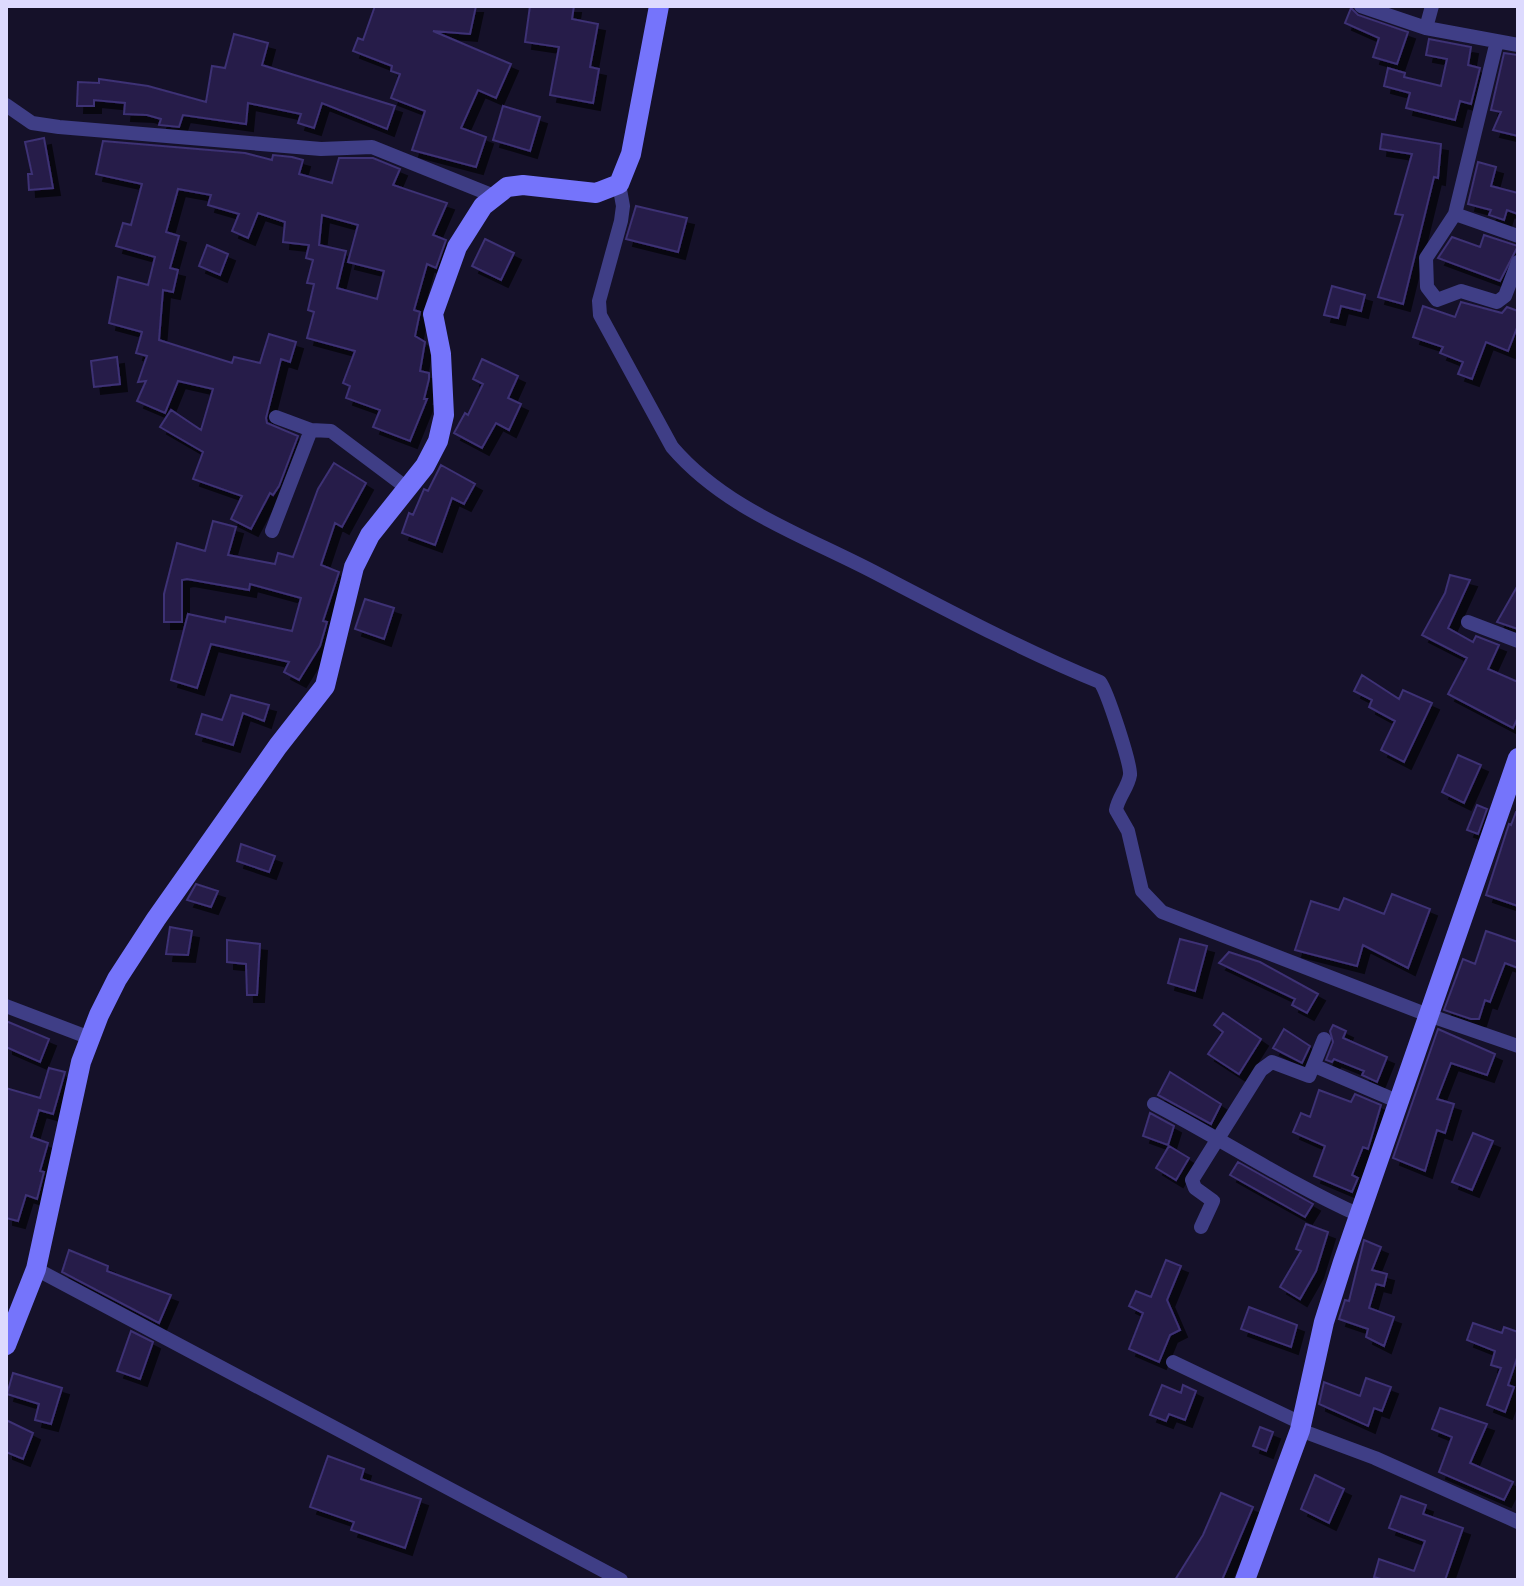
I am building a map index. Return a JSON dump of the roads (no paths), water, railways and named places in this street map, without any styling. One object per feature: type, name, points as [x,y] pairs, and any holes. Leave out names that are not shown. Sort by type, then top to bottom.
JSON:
[{"type":"street","points":[[659,6],[631,154],[619,184],[623,206],[599,301],[600,315],[672,447],[687,464],[730,499],[969,624],[1100,682],[1108,693],[1130,763],[1127,783],[1118,796],[1116,810],[1128,831],[1142,891],[1153,905],[1179,919],[1428,1015],[1518,1046]]},
{"type":"street","points":[[1361,6],[1426,28],[1518,45]]},
{"type":"street","points":[[1426,28],[1432,6]]},
{"type":"street","points":[[1497,41],[1455,214],[1426,258],[1426,282],[1435,298],[1442,300],[1461,291],[1497,302],[1505,296],[1518,262]]},
{"type":"street","points":[[6,105],[32,123],[59,127],[321,149],[372,147],[494,196]]},
{"type":"street","points":[[6,1345],[10,1322],[36,1269],[90,1038],[117,979],[278,746],[325,686],[354,567],[370,535],[425,466],[438,441],[444,415],[441,354],[433,314],[435,299],[457,247],[483,206],[507,187],[523,185],[596,193],[619,184]]},
{"type":"street","points":[[1455,214],[1518,236]]},
{"type":"street","points":[[276,417],[311,430],[331,431],[407,488]]},
{"type":"street","points":[[272,531],[311,430]]},
{"type":"street","points":[[1468,622],[1518,641]]},
{"type":"street","points":[[1245,1580],[1300,1426],[1324,1322],[1359,1215],[1518,758]]},
{"type":"street","points":[[6,1006],[90,1038]]},
{"type":"street","points":[[1201,1227],[1213,1201],[1195,1188],[1192,1180],[1266,1063],[1275,1062],[1307,1077],[1315,1066],[1324,1039]]},
{"type":"street","points":[[1315,1066],[1397,1101]]},
{"type":"street","points":[[1154,1104],[1218,1137],[1301,1189],[1359,1215]]},
{"type":"street","points":[[36,1269],[621,1580]]},
{"type":"street","points":[[1173,1362],[1300,1426],[1518,1522]]}]
